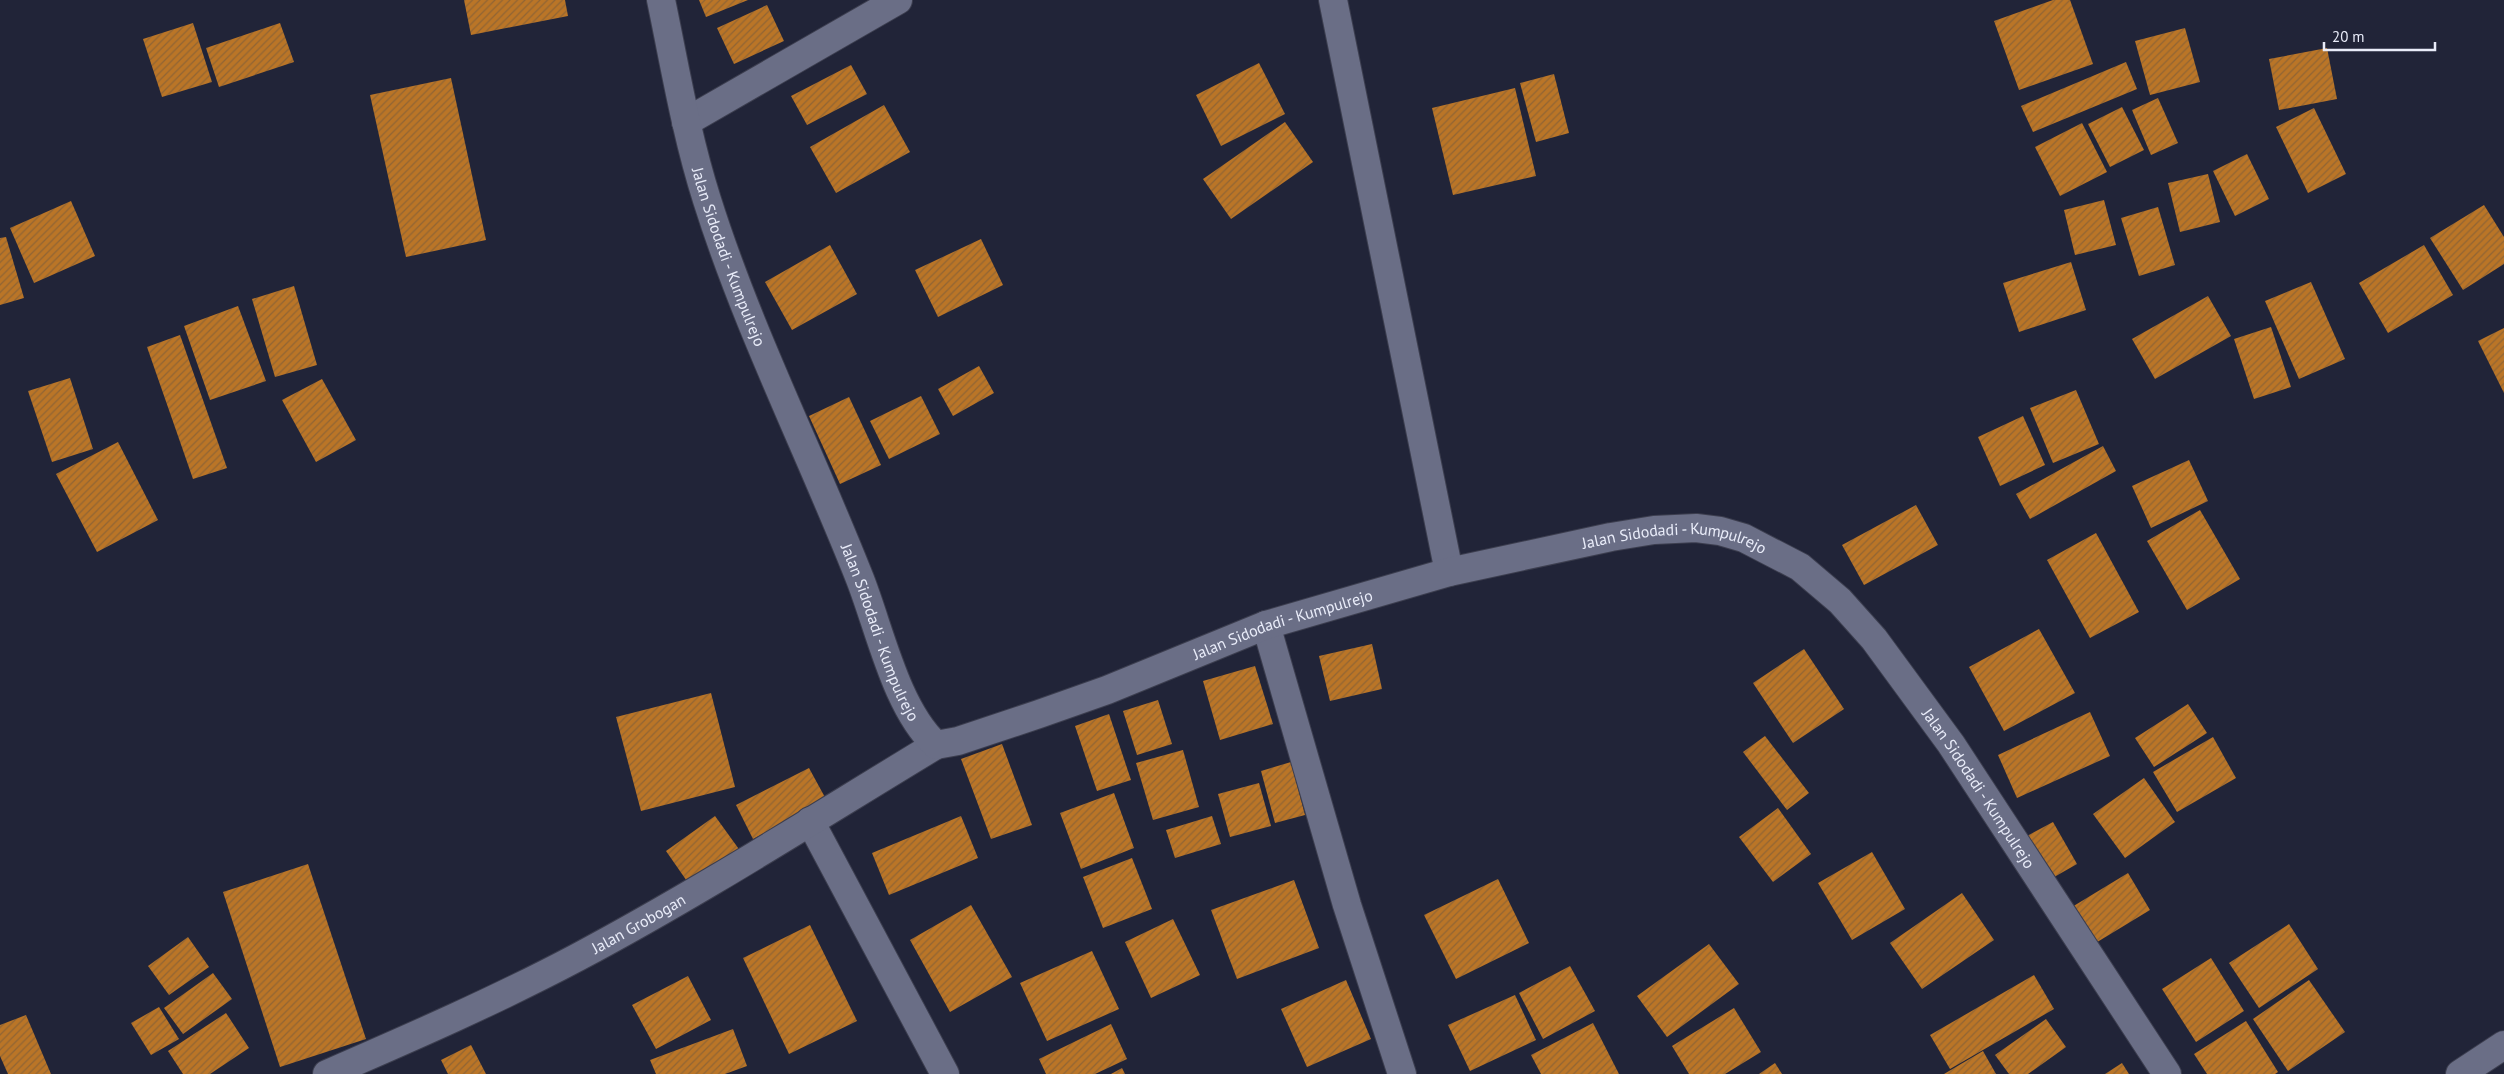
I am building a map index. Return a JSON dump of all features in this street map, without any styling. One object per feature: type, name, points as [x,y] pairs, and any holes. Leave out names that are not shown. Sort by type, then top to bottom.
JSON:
[{"type":"street","name":"Jalan Sidodadi - Kumpulrejo","points":[[661,0],[686,122],[706,198],[757,334],[860,579],[910,711],[923,733],[936,745],[958,741],[1064,705],[1266,625],[1449,572],[1611,537],[1654,530],[1696,528],[1720,531],[1744,538],[1800,567],[1840,601],[1874,639],[1909,684],[1951,744],[2167,1074]]},
{"type":"street","points":[[686,122],[898,0]]},
{"type":"street","points":[[1333,0],[1449,572]]},
{"type":"street","points":[[1266,625],[1347,905],[1402,1074]]},
{"type":"street","name":"Jalan Grobogan","points":[[328,1074],[424,1032],[576,958],[673,903],[936,745]]},
{"type":"street","points":[[810,821],[945,1074]]},
{"type":"street","points":[[2460,1074],[2504,1045]]},
{"type":"building","points":[[464,0],[565,0],[568,16],[471,35]]},
{"type":"building","points":[[699,0],[748,0],[706,17]]},
{"type":"building","points":[[2053,0],[2070,0],[2093,64],[2019,90],[1994,21]]},
{"type":"building","points":[[767,5],[784,41],[734,64],[717,28]]},
{"type":"building","points":[[193,23],[212,82],[162,97],[143,39]]},
{"type":"building","points":[[280,23],[294,62],[219,87],[206,48]]},
{"type":"building","points":[[2185,28],[2200,82],[2150,95],[2135,41]]},
{"type":"building","points":[[2327,48],[2337,99],[2279,110],[2269,59]]},
{"type":"building","points":[[2126,62],[2137,89],[2033,132],[2021,106]]},
{"type":"building","points":[[1259,63],[1285,114],[1221,146],[1196,95]]},
{"type":"building","points":[[851,65],[867,94],[807,125],[791,96]]},
{"type":"building","points":[[1554,74],[1569,133],[1536,142],[1520,83]]},
{"type":"building","points":[[451,78],[486,240],[406,257],[370,95]]},
{"type":"building","points":[[1515,88],[1536,176],[1453,195],[1432,108]]},
{"type":"building","points":[[2158,98],[2178,143],[2151,155],[2132,110]]},
{"type":"building","points":[[884,105],[910,152],[836,193],[810,147]]},
{"type":"building","points":[[2122,107],[2144,150],[2110,167],[2088,124]]},
{"type":"building","points":[[2314,108],[2346,174],[2308,193],[2276,127]]},
{"type":"building","points":[[1285,122],[1313,162],[1231,219],[1203,179]]},
{"type":"building","points":[[2082,123],[2107,172],[2060,196],[2035,147]]},
{"type":"building","points":[[2247,154],[2269,199],[2235,216],[2213,171]]},
{"type":"building","points":[[2208,174],[2220,222],[2180,232],[2168,183]]},
{"type":"building","points":[[2104,200],[2116,245],[2075,255],[2064,210]]},
{"type":"building","points":[[71,201],[95,256],[34,283],[10,228]]},
{"type":"building","points":[[2484,205],[2504,237],[2504,264],[2463,290],[2430,238]]},
{"type":"building","points":[[2158,207],[2175,265],[2139,276],[2121,218]]},
{"type":"building","points":[[6,237],[24,298],[0,305],[0,238]]},
{"type":"building","points":[[981,239],[1003,285],[938,317],[915,270]]},
{"type":"building","points":[[830,245],[857,294],[792,330],[765,282]]},
{"type":"building","points":[[2424,245],[2453,295],[2388,333],[2359,283]]},
{"type":"building","points":[[2071,262],[2086,310],[2019,332],[2003,283]]},
{"type":"building","points":[[2311,282],[2345,359],[2299,379],[2265,301]]},
{"type":"building","points":[[294,286],[317,365],[275,377],[252,299]]},
{"type":"building","points":[[2208,296],[2231,336],[2155,379],[2132,339]]},
{"type":"building","points":[[238,306],[266,381],[210,400],[184,326]]},
{"type":"building","points":[[2271,327],[2291,387],[2254,399],[2234,339]]},
{"type":"building","points":[[2504,328],[2504,393],[2478,341]]},
{"type":"building","points":[[180,335],[227,468],[193,479],[147,347]]},
{"type":"building","points":[[979,366],[994,393],[953,416],[938,389]]},
{"type":"building","points":[[70,378],[93,449],[52,462],[28,391]]},
{"type":"building","points":[[322,379],[356,440],[316,462],[282,400]]},
{"type":"building","points":[[2076,390],[2099,444],[2053,463],[2030,408]]},
{"type":"building","points":[[921,396],[940,434],[889,459],[870,421]]},
{"type":"building","points":[[849,397],[881,465],[840,484],[809,416]]},
{"type":"building","points":[[2023,416],[2045,465],[2000,486],[1978,437]]},
{"type":"building","points":[[118,442],[158,520],[97,552],[56,474]]},
{"type":"building","points":[[2103,446],[2116,471],[2030,519],[2016,494]]},
{"type":"building","points":[[2189,460],[2208,501],[2151,528],[2132,486]]},
{"type":"building","points":[[1916,505],[1938,545],[1864,585],[1842,545]]},
{"type":"building","points":[[2200,510],[2240,579],[2187,610],[2147,541]]},
{"type":"building","points":[[2096,533],[2139,612],[2090,638],[2047,560]]},
{"type":"building","points":[[2039,629],[2075,693],[2004,731],[1969,667]]},
{"type":"building","points":[[1372,644],[1382,689],[1330,701],[1319,656]]},
{"type":"building","points":[[1804,649],[1844,709],[1793,743],[1753,683]]},
{"type":"building","points":[[1255,666],[1273,724],[1220,740],[1203,681]]},
{"type":"building","points":[[711,693],[735,787],[641,811],[616,717]]},
{"type":"building","points":[[1158,700],[1172,744],[1137,755],[1123,711]]},
{"type":"building","points":[[2188,704],[2207,733],[2154,767],[2135,738]]},
{"type":"building","points":[[2090,712],[2110,756],[2017,798],[1998,755]]},
{"type":"building","points":[[1109,714],[1131,780],[1097,791],[1075,726]]},
{"type":"building","points":[[1765,736],[1809,793],[1787,810],[1743,752]]},
{"type":"building","points":[[2213,737],[2236,778],[2177,812],[2153,772]]},
{"type":"building","points":[[1002,744],[1032,825],[991,839],[961,759]]},
{"type":"building","points":[[1183,750],[1199,807],[1153,820],[1136,763]]},
{"type":"building","points":[[1291,762],[1305,815],[1275,823],[1261,771]]},
{"type":"building","points":[[809,768],[827,801],[753,839],[736,805]]},
{"type":"building","points":[[2144,778],[2175,822],[2125,858],[2093,814]]},
{"type":"building","points":[[1259,783],[1271,826],[1230,837],[1218,794]]},
{"type":"building","points":[[1114,793],[1134,848],[1081,869],[1060,813]]},
{"type":"building","points":[[1778,808],[1811,854],[1773,882],[1739,837]]},
{"type":"building","points":[[715,816],[741,852],[691,887],[666,851]]},
{"type":"building","points":[[961,816],[978,858],[889,895],[872,853]]},
{"type":"building","points":[[1212,816],[1221,844],[1175,858],[1166,830]]},
{"type":"building","points":[[2053,822],[2077,864],[2049,880],[2025,837]]},
{"type":"building","points":[[1872,852],[1905,909],[1852,940],[1818,883]]},
{"type":"building","points":[[1132,858],[1152,909],[1103,928],[1083,877]]},
{"type":"building","points":[[308,864],[366,1039],[280,1067],[223,892]]},
{"type":"building","points":[[2128,873],[2150,910],[2089,947],[2067,910]]},
{"type":"building","points":[[1498,879],[1529,943],[1456,979],[1424,915]]},
{"type":"building","points":[[1294,880],[1319,948],[1237,979],[1211,910]]},
{"type":"building","points":[[1962,893],[1994,940],[1922,989],[1890,943]]},
{"type":"building","points":[[971,905],[1012,977],[950,1012],[910,940]]},
{"type":"building","points":[[1173,919],[1200,975],[1151,998],[1125,942]]},
{"type":"building","points":[[2289,924],[2318,969],[2259,1008],[2229,963]]},
{"type":"building","points":[[810,925],[857,1021],[789,1054],[743,958]]},
{"type":"building","points":[[188,937],[209,967],[169,995],[148,966]]},
{"type":"building","points":[[1709,944],[1739,984],[1667,1037],[1637,996]]},
{"type":"building","points":[[1092,951],[1119,1009],[1047,1041],[1020,983]]},
{"type":"building","points":[[2211,958],[2244,1011],[2196,1042],[2162,989]]},
{"type":"building","points":[[1570,966],[1595,1011],[1543,1039],[1519,993]]},
{"type":"building","points":[[213,973],[232,999],[183,1034],[164,1008]]},
{"type":"building","points":[[2034,975],[2054,1009],[1950,1069],[1930,1035]]},
{"type":"building","points":[[688,976],[711,1020],[656,1049],[632,1005]]},
{"type":"building","points":[[1346,980],[1371,1039],[1307,1067],[1281,1009]]},
{"type":"building","points":[[2309,980],[2345,1032],[2288,1071],[2253,1019]]},
{"type":"building","points":[[1515,995],[1536,1040],[1470,1071],[1448,1025]]},
{"type":"building","points":[[159,1007],[179,1039],[151,1055],[131,1023]]},
{"type":"building","points":[[1734,1008],[1761,1052],[1725,1074],[1689,1074],[1672,1046]]},
{"type":"building","points":[[226,1013],[249,1048],[210,1074],[183,1074],[168,1051]]},
{"type":"building","points":[[26,1015],[51,1074],[8,1074],[0,1056],[0,1025]]},
{"type":"building","points":[[2046,1019],[2066,1047],[2028,1074],[2009,1074],[1995,1055]]},
{"type":"building","points":[[2246,1021],[2278,1072],[2275,1074],[2207,1074],[2194,1054]]},
{"type":"building","points":[[1593,1023],[1619,1074],[1541,1074],[1531,1055]]},
{"type":"building","points":[[1111,1024],[1127,1059],[1095,1074],[1046,1074],[1039,1059]]},
{"type":"building","points":[[733,1029],[747,1066],[725,1074],[656,1074],[650,1060]]},
{"type":"building","points":[[471,1045],[486,1074],[448,1074],[441,1060]]},
{"type":"building","points":[[1983,1051],[1996,1074],[1944,1074]]},
{"type":"building","points":[[1775,1063],[1782,1074],[1759,1074]]},
{"type":"building","points":[[2122,1063],[2129,1074],[2105,1074]]},
{"type":"building","points":[[1122,1068],[1125,1074],[1111,1074]]}]
